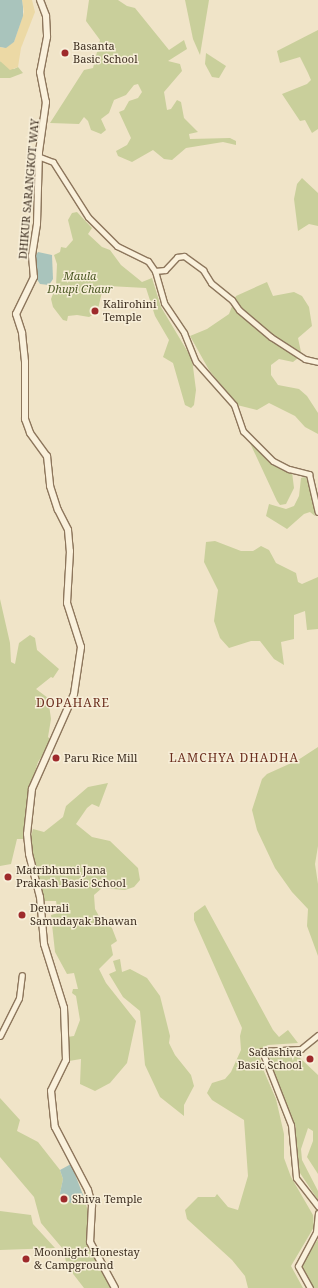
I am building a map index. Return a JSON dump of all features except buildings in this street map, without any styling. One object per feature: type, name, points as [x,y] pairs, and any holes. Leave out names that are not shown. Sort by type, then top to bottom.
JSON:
[{"type":"street","name":"DHIKUR SARANGKOT WAY","points":[[40,0],[47,31],[40,72],[46,102],[40,157],[37,224],[32,256],[34,277],[16,314],[22,333],[25,362],[25,419],[30,433],[46,456],[52,493],[68,530],[70,551],[68,602],[81,647],[74,694],[32,789],[27,834],[29,854],[40,897],[44,944],[64,1008],[66,1060],[51,1091],[55,1127],[88,1190],[92,1205],[90,1242],[115,1288]]},
{"type":"street","points":[[40,157],[52,162],[88,216],[117,246],[148,261],[155,271],[164,303],[184,333],[196,362],[234,405],[243,432],[273,461],[289,469],[309,474],[318,512]]},
{"type":"street","points":[[155,271],[165,270],[177,257],[184,256],[203,270],[211,283],[232,300],[239,310],[271,336],[305,359],[318,362]]},
{"type":"street","points":[[0,1036],[18,998],[22,975]]},
{"type":"street","points":[[318,1036],[302,1049],[262,1051],[291,1125],[296,1178],[318,1206]]},
{"type":"street","points":[[310,1288],[298,1266],[316,1232],[318,1213]]},
{"type":"green space","points":[[89,0],[118,0],[127,6],[135,8],[169,50],[184,40],[187,49],[168,61],[180,64],[182,71],[164,92],[167,110],[171,109],[177,100],[181,102],[184,118],[198,132],[189,134],[190,139],[230,138],[236,141],[236,145],[223,142],[186,148],[172,160],[164,159],[153,150],[132,162],[118,156],[116,151],[127,145],[131,138],[119,112],[124,110],[129,101],[138,98],[142,92],[138,84],[134,85],[126,95],[114,100],[109,113],[101,119],[106,130],[101,134],[91,130],[88,121],[84,117],[79,124],[50,123],[84,70],[93,68],[100,40],[86,21]]},
{"type":"green space","points":[[185,0],[209,0],[200,55],[193,39]]},
{"type":"green space","points":[[318,30],[318,129],[312,133],[305,120],[300,121],[282,94],[307,84],[311,80],[300,57],[280,63],[277,51]]},
{"type":"green space","points":[[206,53],[226,66],[219,78],[212,77],[205,64]]},
{"type":"green space","points":[[0,61],[14,69],[18,67],[23,73],[10,78],[0,78]]},
{"type":"green space","points":[[302,178],[318,193],[318,226],[309,224],[298,231],[294,199],[297,184]]},
{"type":"green space","name":"Maula Dhupi Chaur","points":[[77,212],[92,228],[88,234],[102,247],[110,250],[121,265],[142,282],[152,278],[161,307],[192,359],[196,390],[194,405],[191,408],[185,405],[173,363],[163,357],[169,340],[155,316],[146,288],[108,286],[103,288],[97,313],[89,317],[77,315],[68,316],[67,321],[63,320],[53,307],[51,299],[56,286],[57,264],[54,255],[60,252],[61,247],[66,248],[73,240],[68,220],[72,213]]},
{"type":"green space","points":[[267,282],[273,296],[294,292],[302,296],[309,307],[312,326],[298,338],[301,352],[298,358],[293,362],[279,359],[271,365],[271,375],[278,385],[299,389],[307,396],[318,413],[318,434],[305,427],[295,416],[269,403],[257,410],[237,405],[209,370],[190,336],[207,329],[229,314],[236,296]]},
{"type":"green space","points":[[250,443],[272,463],[292,472],[294,488],[286,504],[280,505],[277,501]]},
{"type":"green space","points":[[305,477],[311,485],[315,516],[310,512],[304,514],[287,529],[266,516],[269,504],[286,509],[294,506],[299,496],[301,478]]},
{"type":"green space","points":[[215,541],[241,551],[253,551],[261,546],[269,550],[276,563],[296,573],[298,582],[302,584],[318,577],[318,629],[307,630],[305,611],[294,615],[294,639],[281,642],[284,665],[274,659],[260,641],[251,641],[229,648],[220,638],[214,621],[218,590],[204,562],[206,542]]},
{"type":"green space","points":[[0,599],[10,643],[11,662],[15,664],[19,643],[30,635],[35,638],[37,650],[59,669],[53,678],[51,677],[36,689],[48,698],[51,719],[48,737],[52,741],[38,762],[32,782],[26,807],[25,839],[17,839],[11,864],[0,866]]},
{"type":"green space","points":[[318,747],[318,846],[315,864],[318,884],[318,956],[307,926],[308,909],[292,892],[275,868],[257,830],[252,810],[262,779],[267,774],[298,760]]},
{"type":"green space","points":[[108,783],[99,807],[92,804],[87,808],[76,824],[92,837],[110,841],[138,868],[140,880],[134,887],[125,890],[102,888],[94,895],[95,909],[100,918],[112,928],[117,941],[111,945],[113,955],[99,969],[106,983],[136,1021],[127,1063],[110,1083],[95,1091],[80,1084],[81,1059],[69,1061],[67,1037],[74,1036],[80,1020],[76,996],[72,993],[73,989],[78,989],[74,973],[67,974],[55,952],[51,915],[58,913],[56,901],[43,901],[32,859],[30,841],[33,829],[44,832],[63,817],[66,806],[88,787]]},
{"type":"green space","points":[[205,905],[273,1030],[279,1037],[288,1030],[298,1043],[268,1045],[258,1050],[263,1069],[276,1099],[284,1134],[284,1158],[291,1177],[313,1215],[314,1227],[291,1266],[303,1288],[248,1288],[245,1276],[232,1260],[187,1219],[185,1210],[198,1197],[215,1197],[217,1194],[228,1207],[238,1210],[248,1176],[244,1120],[212,1100],[207,1093],[212,1083],[225,1079],[231,1072],[241,1050],[240,1036],[242,1028],[194,920],[194,913]]},
{"type":"green space","points":[[120,959],[122,972],[130,969],[147,978],[160,996],[170,1036],[169,1043],[175,1055],[191,1075],[194,1086],[184,1105],[184,1116],[160,1097],[145,1065],[140,1011],[123,997],[109,974],[116,971],[113,961]]},
{"type":"green space","points":[[288,1054],[300,1058],[318,1075],[318,1174],[307,1157],[313,1141],[313,1131],[308,1128],[301,1149],[302,1160],[318,1191],[318,1200],[300,1173],[296,1153],[296,1127],[288,1116],[269,1056]]},
{"type":"green space","points":[[0,1098],[20,1120],[17,1131],[38,1142],[60,1170],[63,1179],[60,1193],[77,1202],[85,1200],[89,1216],[86,1234],[90,1248],[112,1288],[84,1288],[67,1266],[63,1249],[41,1223],[34,1197],[0,1157]]},
{"type":"green space","points":[[0,1211],[31,1215],[33,1224],[55,1248],[0,1250]]},
{"type":"green space","points":[[318,1239],[318,1288],[313,1288],[301,1266]]},
{"type":"sand","points":[[22,0],[32,0],[35,12],[21,48],[18,67],[10,70],[0,61],[0,47],[3,48],[14,42],[24,12]]},
{"type":"water","points":[[0,0],[22,0],[23,7],[23,16],[14,42],[6,48],[0,47]]},
{"type":"water","points":[[38,252],[52,255],[53,279],[49,285],[40,284],[36,278],[34,258]]},
{"type":"water","points":[[71,1164],[85,1200],[71,1203],[62,1199],[60,1193],[63,1179],[60,1170]]},
{"type":"place","name":"Basanta Basic School","points":[[65,53]]},
{"type":"place","name":"Kalirohini Temple","points":[[95,311]]},
{"type":"place","name":"Paru Rice Mill","points":[[56,758]]},
{"type":"place","name":"Matribhumi Jana Prakash Basic School","points":[[8,877]]},
{"type":"place","name":"Deurali Samudayak Bhawan","points":[[22,915]]},
{"type":"place","name":"Sadashiva Basic School","points":[[310,1059]]},
{"type":"place","name":"Shiva Temple","points":[[64,1199]]},
{"type":"place","name":"Moonlight Honestay & Campground","points":[[26,1259]]},
{"type":"district","name":"DOPAHARE","points":[[73,703]]},
{"type":"district","name":"LAMCHYA DHADHA","points":[[234,758]]}]
